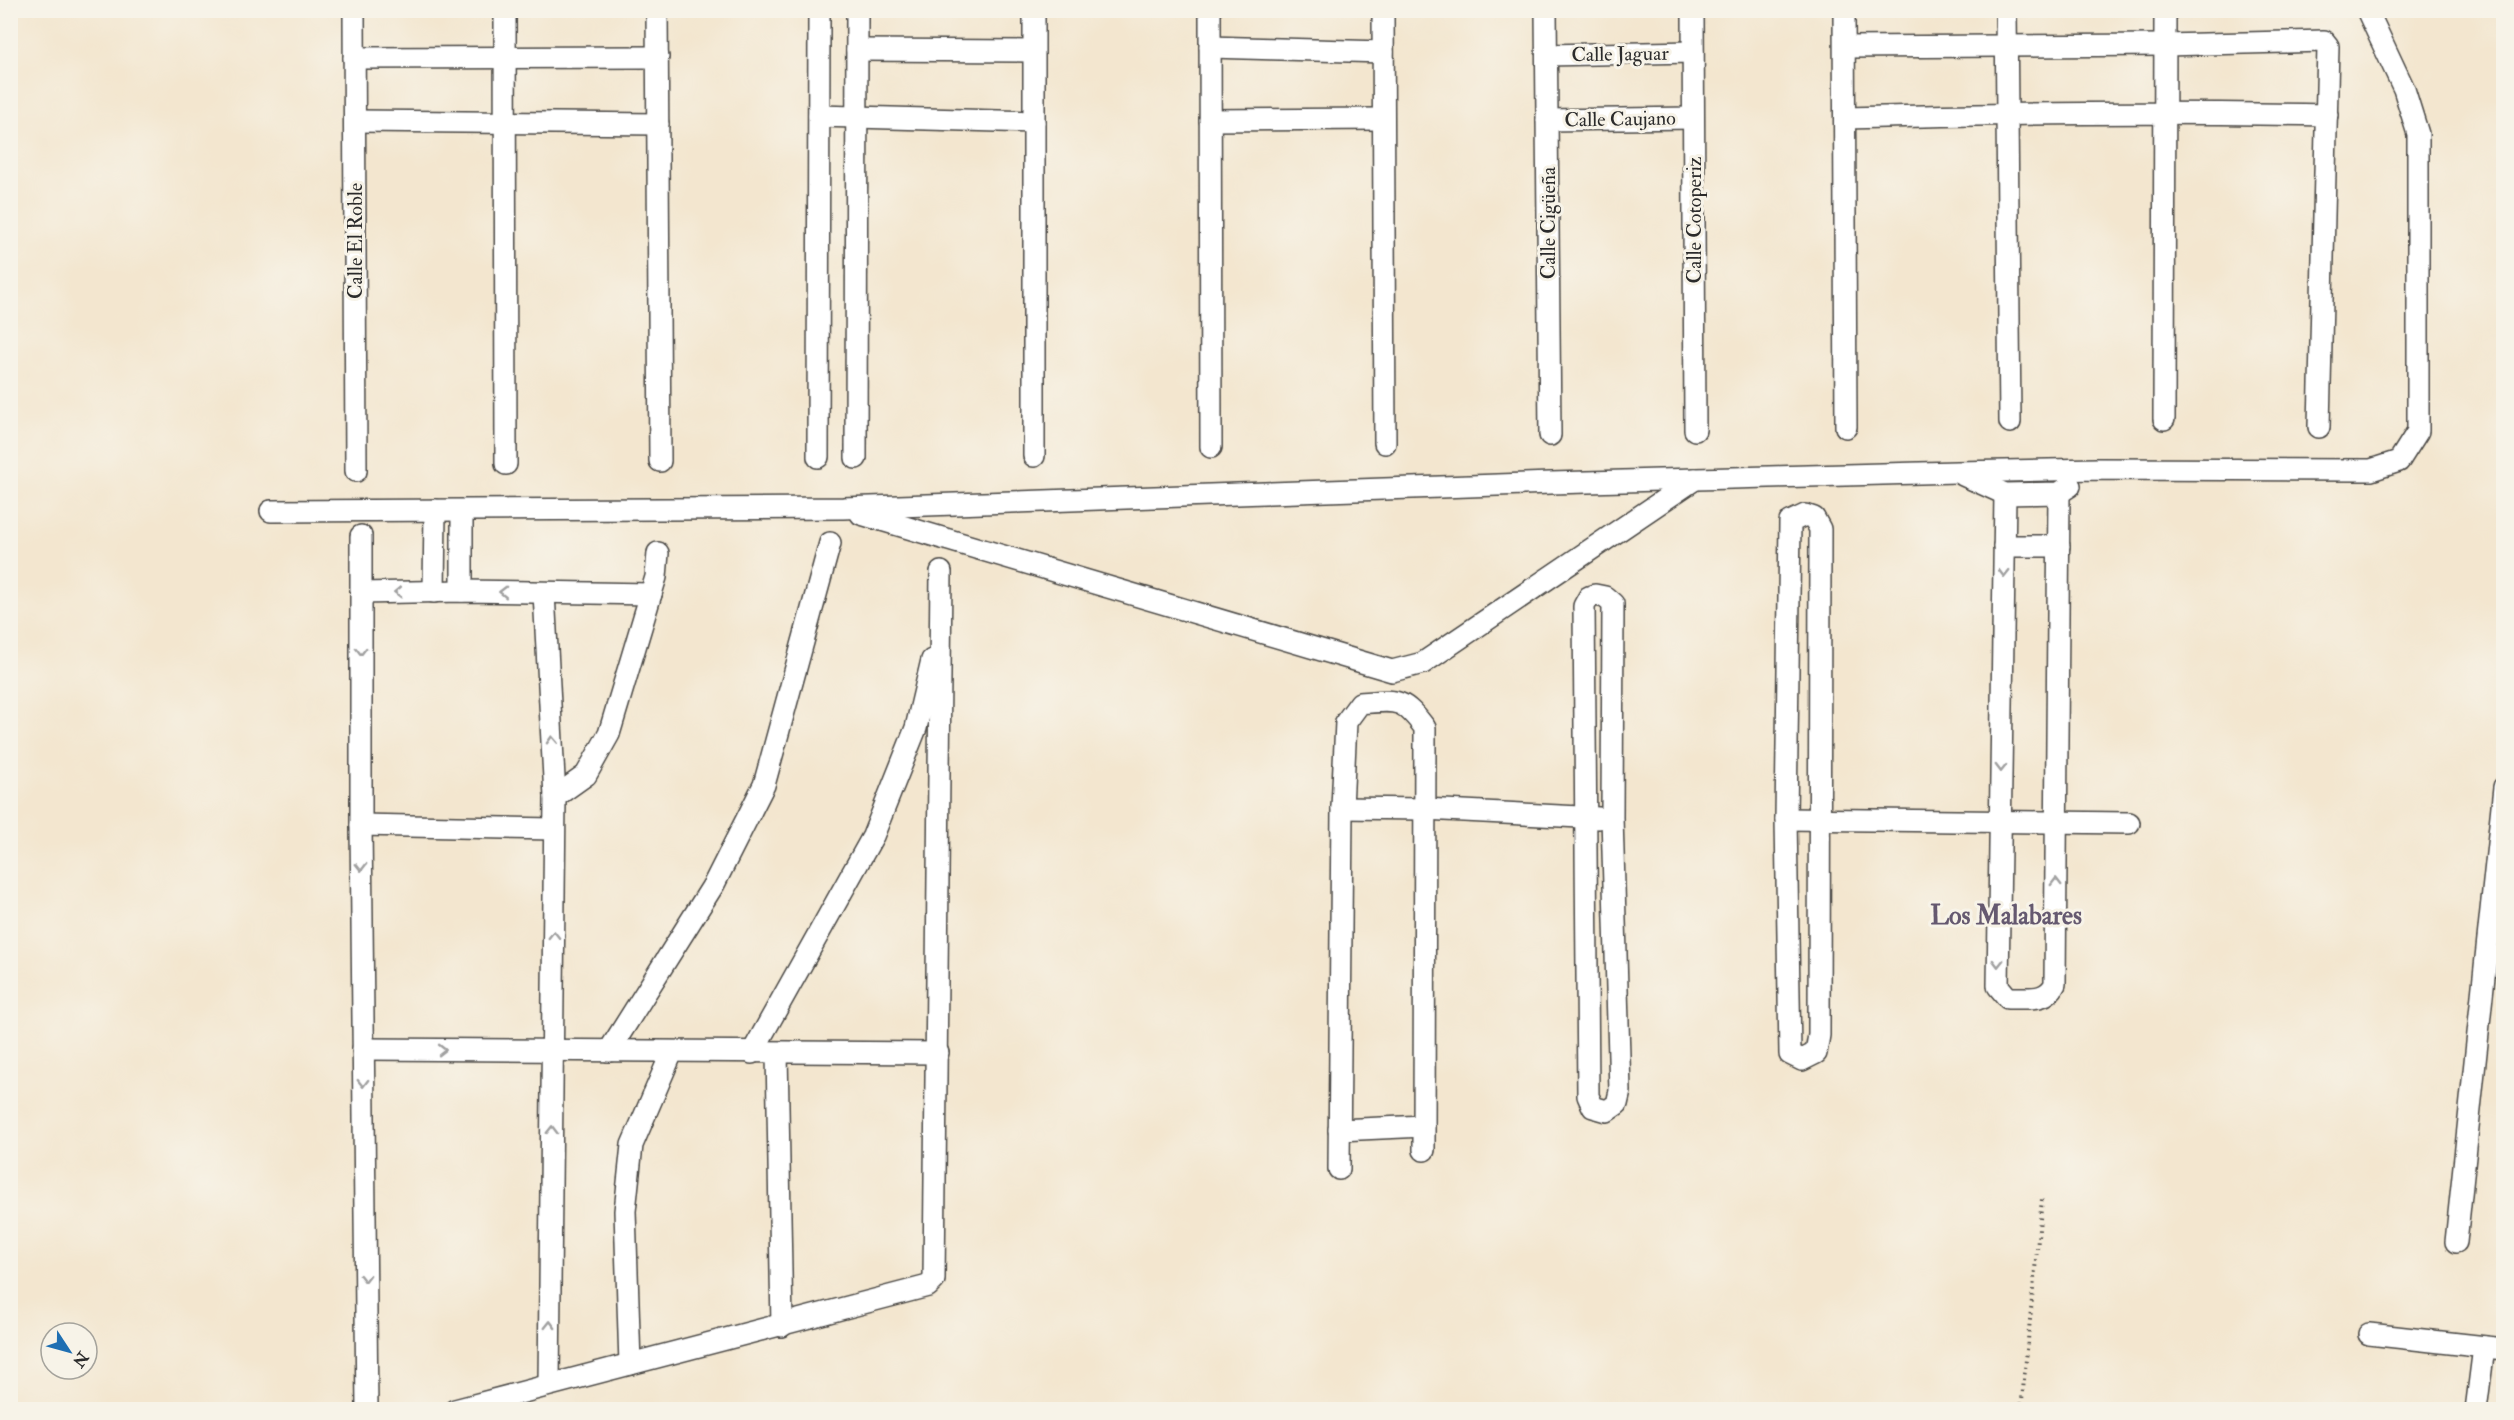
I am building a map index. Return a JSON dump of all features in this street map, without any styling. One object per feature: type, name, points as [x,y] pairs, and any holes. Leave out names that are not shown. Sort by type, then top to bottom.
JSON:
[{"type":"street","name":"Calle El Roble","points":[[354,10],[356,471]]},
{"type":"street","points":[[505,10],[507,464]]},
{"type":"street","points":[[657,10],[660,461]]},
{"type":"street","points":[[818,457],[819,10]]},
{"type":"street","points":[[856,458],[857,10]]},
{"type":"street","points":[[1034,10],[1034,456]]},
{"type":"street","points":[[1210,10],[1211,447]]},
{"type":"street","points":[[1383,10],[1384,443]]},
{"type":"street","name":"Calle Cigüeña","points":[[1546,10],[1550,435]]},
{"type":"street","name":"Calle Cotoperiz","points":[[1693,10],[1695,430]]},
{"type":"street","points":[[1844,10],[1846,427]]},
{"type":"street","points":[[2006,10],[2010,422]]},
{"type":"street","points":[[2164,419],[2165,10]]},
{"type":"street","points":[[271,511],[843,508],[1957,472],[2097,469],[2370,470],[2399,460],[2418,431],[2418,134],[2404,89],[2367,10]]},
{"type":"street","points":[[1845,47],[2007,47],[2324,41],[2328,46],[2319,427]]},
{"type":"street","points":[[1210,47],[1383,52]]},
{"type":"street","points":[[857,50],[1033,51]]},
{"type":"street","name":"Calle Jaguar","points":[[1547,55],[1693,52]]},
{"type":"street","points":[[354,58],[658,57]]},
{"type":"street","points":[[1846,118],[2008,113],[2163,112],[2327,115]]},
{"type":"street","points":[[819,116],[1034,122]]},
{"type":"street","name":"Calle Caujano","points":[[1547,120],[1693,118]]},
{"type":"street","points":[[1210,120],[1383,119]]},
{"type":"street","points":[[355,121],[658,124]]},
{"type":"street","points":[[1957,472],[2005,494],[2059,493],[2097,469]]},
{"type":"street","points":[[843,508],[1392,671],[1423,663],[1696,479]]},
{"type":"street","points":[[2005,494],[1998,986],[2007,998],[2044,997],[2051,993],[2055,984],[2059,493]]},
{"type":"street","points":[[434,592],[435,510]]},
{"type":"street","points":[[462,511],[462,591]]},
{"type":"street","points":[[1805,515],[1814,518],[1820,529],[1819,1035],[1816,1053],[1802,1060],[1790,1054],[1786,819],[1790,522],[1805,515]]},
{"type":"street","points":[[362,536],[361,825],[367,1410]]},
{"type":"street","points":[[609,1051],[714,884],[764,785],[830,543]]},
{"type":"street","points":[[2004,546],[2059,546]]},
{"type":"street","points":[[555,797],[586,775],[609,734],[656,577],[658,553]]},
{"type":"street","points":[[455,1410],[782,1326],[928,1286],[934,1280],[941,572]]},
{"type":"street","points":[[361,593],[462,591],[651,594]]},
{"type":"street","points":[[544,593],[555,797],[549,1384]]},
{"type":"street","points":[[1595,595],[1605,597],[1612,604],[1612,818],[1620,1091],[1617,1104],[1607,1111],[1593,1107],[1588,1096],[1585,818],[1584,606],[1589,597],[1595,595]]},
{"type":"street","points":[[752,1053],[873,836],[916,728],[941,622]]},
{"type":"street","points":[[1389,701],[1392,671]]},
{"type":"street","points":[[1339,1169],[1342,808],[1346,722],[1360,703],[1389,701],[1410,708],[1425,728],[1424,1150]]},
{"type":"street","points":[[2456,1242],[2504,787]]},
{"type":"street","points":[[1342,808],[1424,809],[1612,818]]},
{"type":"street","points":[[1786,819],[2129,823]]},
{"type":"street","points":[[361,825],[555,829]]},
{"type":"street","points":[[363,1049],[938,1053]]},
{"type":"street","points":[[630,1364],[624,1211],[632,1145],[672,1052]]},
{"type":"street","points":[[777,1053],[782,1326]]},
{"type":"street","points":[[1339,1130],[1424,1126]]},
{"type":"street","points":[[2369,1334],[2494,1348],[2476,1410]]},
{"type":"path","points":[[2021,1410],[2042,1199]]},
{"type":"district","name":"Los Malabares","points":[[2006,916]]}]
